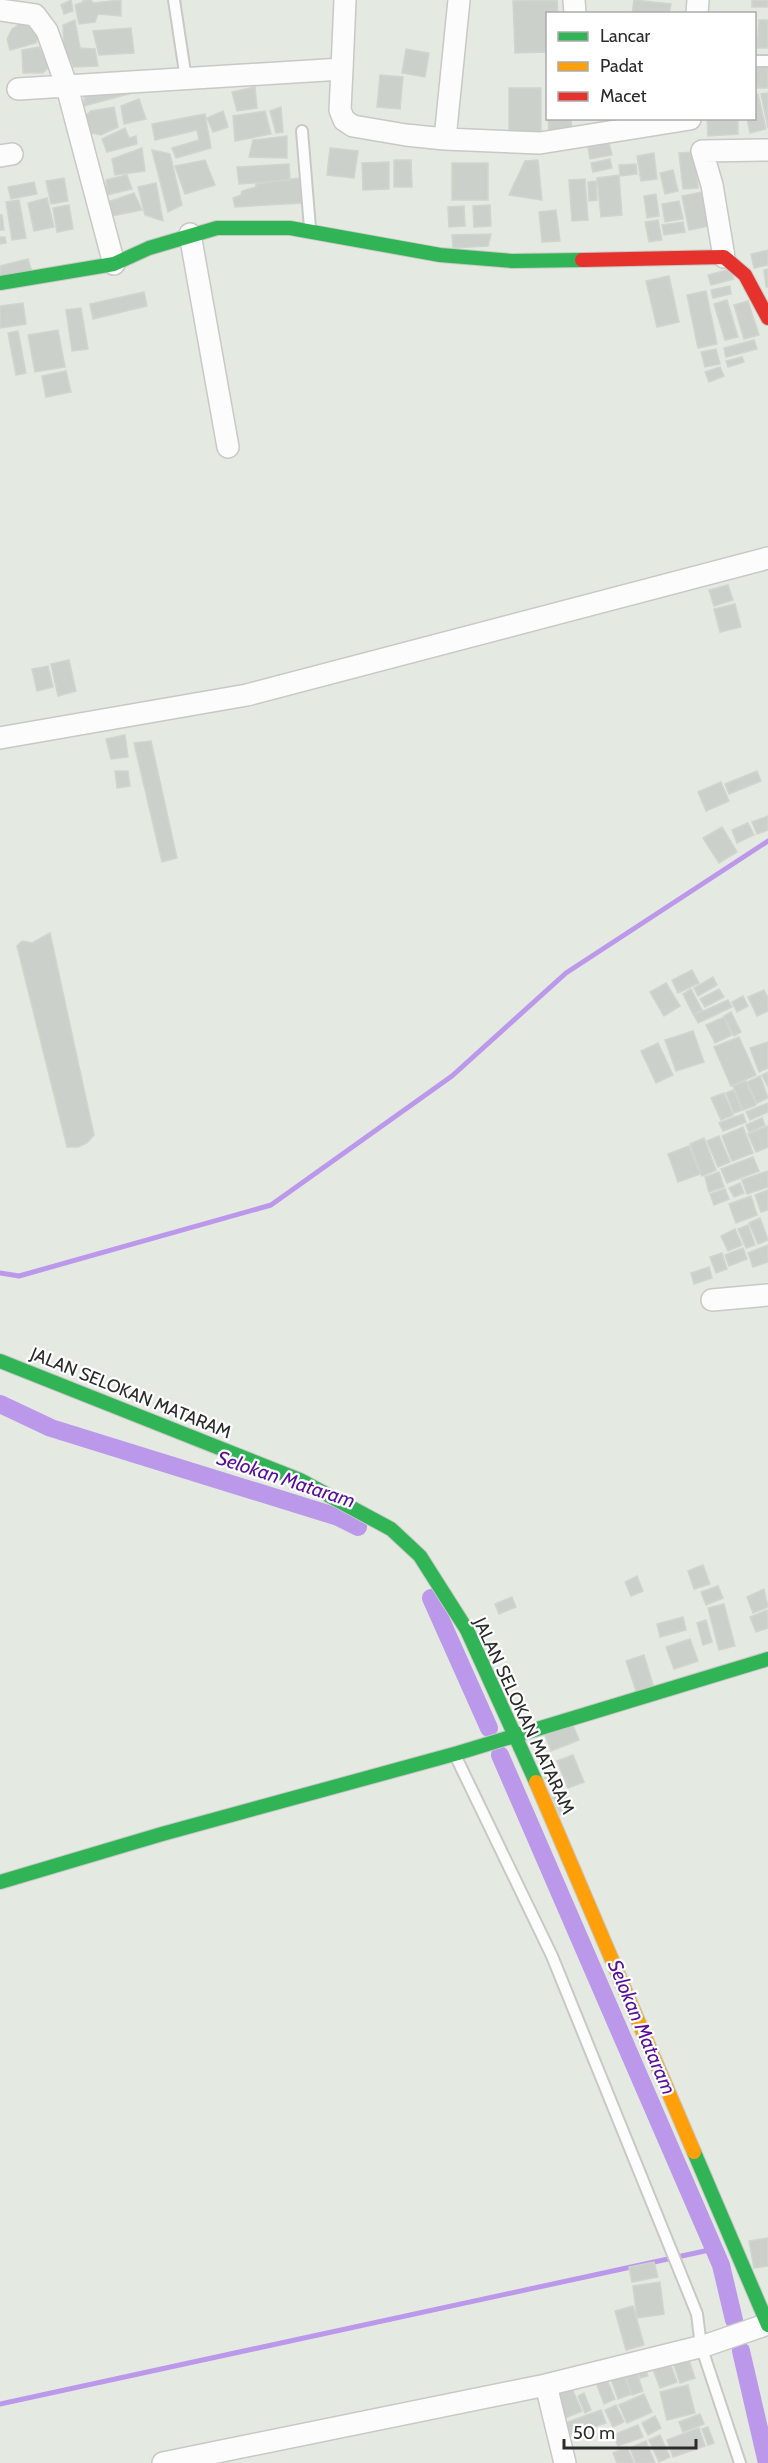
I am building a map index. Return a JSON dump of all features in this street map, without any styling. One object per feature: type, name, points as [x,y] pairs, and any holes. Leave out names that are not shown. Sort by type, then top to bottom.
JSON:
[{"type":"street","points":[[345,0],[340,110],[344,120],[353,126],[445,139],[540,143],[584,128],[610,131],[683,120]]},
{"type":"street","points":[[445,139],[459,0]]},
{"type":"street","points":[[0,10],[35,15],[43,23],[68,87],[114,264]]},
{"type":"street","points":[[18,89],[342,69]]},
{"type":"street","points":[[690,120],[712,186],[724,257]]},
{"type":"street","points":[[702,151],[768,150]]},
{"type":"street","points":[[0,283],[114,264],[149,248],[190,234],[217,228],[290,228],[440,255],[512,261],[724,257],[736,263],[743,271],[767,313]]},
{"type":"street","points":[[190,234],[228,447]]},
{"type":"street","points":[[0,738],[247,695],[768,558]]},
{"type":"street","points":[[712,1299],[768,1295]]},
{"type":"street","name":"JALAN SELOKAN MATARAM","points":[[0,1360],[300,1480],[391,1529],[420,1556],[467,1630],[515,1734],[764,2326]]},
{"type":"street","points":[[0,1882],[162,1834],[456,1753],[768,1659]]},
{"type":"street","points":[[163,2463],[546,2385],[704,2345],[764,2326]]},
{"type":"street","points":[[546,2385],[565,2463]]},
{"type":"lane","points":[[174,0],[186,79]]},
{"type":"lane","points":[[302,131],[310,231]]},
{"type":"lane","points":[[456,1753],[552,1956],[697,2314],[704,2345],[740,2463]]},
{"type":"building","points":[[71,0],[73,11],[64,14],[61,5]]},
{"type":"building","points":[[83,0],[91,0],[93,3],[121,0],[121,16],[98,14],[95,22],[79,24],[75,5]]},
{"type":"building","points":[[557,0],[558,12],[546,12],[546,52],[515,53],[513,1]]},
{"type":"building","points":[[634,0],[671,4],[669,12],[632,12]]},
{"type":"building","points":[[752,0],[768,0],[768,7],[752,7]]},
{"type":"building","points":[[75,20],[80,48],[95,49],[98,66],[73,67],[71,60],[64,58],[63,25]]},
{"type":"building","points":[[759,20],[768,20],[768,48],[757,48]]},
{"type":"building","points":[[21,23],[39,34],[36,43],[10,50],[7,39],[12,29]]},
{"type":"building","points":[[131,28],[134,53],[99,55],[93,31]]},
{"type":"building","points":[[39,47],[49,67],[43,73],[23,73],[22,50]]},
{"type":"building","points":[[406,49],[429,53],[425,77],[402,73]]},
{"type":"building","points":[[768,64],[768,88],[757,88],[756,65]]},
{"type":"building","points":[[380,75],[403,77],[400,109],[377,107]]},
{"type":"building","points":[[255,87],[257,108],[237,111],[232,92]]},
{"type":"building","points":[[509,88],[541,88],[541,134],[509,133]]},
{"type":"building","points":[[85,90],[136,92],[84,106]]},
{"type":"building","points":[[768,93],[768,128],[761,94]]},
{"type":"building","points":[[756,94],[758,94],[766,129],[750,133],[747,120],[756,120]]},
{"type":"building","points":[[139,99],[146,119],[124,124],[121,106]]},
{"type":"building","points":[[114,107],[118,127],[101,135],[86,132],[86,115],[91,111]]},
{"type":"building","points":[[281,107],[283,132],[276,133],[270,111]]},
{"type":"building","points":[[223,111],[228,127],[213,132],[207,118]]},
{"type":"building","points":[[265,111],[271,134],[235,141],[233,116]]},
{"type":"building","points":[[205,114],[211,148],[176,158],[172,148],[199,140],[197,130],[155,140],[152,124]]},
{"type":"building","points":[[548,120],[571,120],[572,133],[549,135]]},
{"type":"building","points":[[707,120],[738,120],[738,134],[708,136]]},
{"type":"building","points":[[125,128],[129,138],[136,136],[137,144],[107,152],[102,139]]},
{"type":"building","points":[[287,136],[287,158],[249,157],[253,140]]},
{"type":"building","points":[[609,143],[612,155],[590,159],[588,147]]},
{"type":"building","points":[[142,148],[145,171],[115,175],[112,159]]},
{"type":"building","points":[[330,148],[358,151],[354,178],[327,175]]},
{"type":"building","points":[[152,150],[170,154],[182,205],[168,212]]},
{"type":"building","points":[[695,152],[698,188],[683,189],[679,153]]},
{"type":"building","points":[[654,153],[657,179],[641,181],[637,156]]},
{"type":"building","points":[[610,159],[612,168],[593,172],[591,163]]},
{"type":"building","points":[[205,160],[215,185],[185,194],[175,166]]},
{"type":"building","points":[[394,160],[411,160],[412,187],[394,187]]},
{"type":"building","points":[[538,160],[542,200],[509,195],[525,161]]},
{"type":"building","points":[[389,162],[389,189],[363,190],[362,163]]},
{"type":"building","points":[[452,163],[488,163],[488,200],[452,200]]},
{"type":"building","points":[[289,164],[290,180],[239,184],[237,167]]},
{"type":"building","points":[[636,164],[637,174],[620,176],[619,165]]},
{"type":"building","points":[[673,170],[678,191],[665,194],[660,173]]},
{"type":"building","points":[[127,175],[132,189],[107,195],[106,180]]},
{"type":"building","points":[[619,175],[622,215],[601,217],[597,178]]},
{"type":"building","points":[[64,178],[68,201],[51,204],[46,181]]},
{"type":"building","points":[[299,178],[302,203],[235,207],[233,198],[241,195],[242,191],[256,187],[256,184]]},
{"type":"building","points":[[585,179],[588,220],[572,221],[569,180]]},
{"type":"building","points":[[596,181],[597,200],[589,201],[588,182]]},
{"type":"building","points":[[34,182],[37,194],[11,199],[8,187]]},
{"type":"building","points":[[156,183],[163,221],[145,215],[138,187]]},
{"type":"building","points":[[702,192],[709,226],[689,230],[682,196]]},
{"type":"building","points":[[134,193],[142,210],[112,216],[105,203]]},
{"type":"building","points":[[656,194],[659,216],[647,218],[644,196]]},
{"type":"building","points":[[47,198],[54,227],[34,231],[28,203]]},
{"type":"building","points":[[19,200],[26,238],[12,240],[6,202]]},
{"type":"building","points":[[679,201],[683,219],[665,222],[662,204]]},
{"type":"building","points":[[69,205],[73,229],[57,232],[53,208]]},
{"type":"building","points":[[490,205],[491,226],[474,227],[473,206]]},
{"type":"building","points":[[464,206],[465,226],[449,227],[448,207]]},
{"type":"building","points":[[556,210],[560,241],[542,242],[539,212]]},
{"type":"building","points":[[0,215],[2,215],[4,230],[0,230]]},
{"type":"building","points":[[658,220],[662,240],[649,242],[645,222]]},
{"type":"building","points":[[683,222],[685,232],[664,235],[662,225]]},
{"type":"building","points":[[491,234],[488,246],[453,248],[452,235]]},
{"type":"building","points":[[0,237],[5,237],[6,243],[0,244]]},
{"type":"building","points":[[768,250],[768,265],[754,268],[751,254]]},
{"type":"building","points":[[28,259],[32,272],[0,280],[0,266]]},
{"type":"building","points":[[731,269],[734,279],[711,285],[708,275]]},
{"type":"building","points":[[768,269],[768,287],[766,287],[764,270]]},
{"type":"building","points":[[669,276],[679,322],[657,327],[646,281]]},
{"type":"building","points":[[730,286],[731,294],[713,298],[711,290]]},
{"type":"building","points":[[706,291],[717,344],[698,348],[687,295]]},
{"type":"building","points":[[144,292],[147,306],[93,319],[90,304]]},
{"type":"building","points":[[727,300],[738,337],[725,340],[714,304]]},
{"type":"building","points":[[748,301],[759,335],[744,339],[734,305]]},
{"type":"building","points":[[23,303],[26,324],[0,328],[0,306]]},
{"type":"building","points":[[81,308],[88,349],[72,351],[66,310]]},
{"type":"building","points":[[58,330],[65,367],[35,372],[28,335]]},
{"type":"building","points":[[18,331],[26,373],[16,375],[8,333]]},
{"type":"building","points":[[754,340],[757,349],[726,357],[724,348]]},
{"type":"building","points":[[716,349],[720,364],[705,367],[701,352]]},
{"type":"building","points":[[742,357],[744,362],[728,367],[726,361]]},
{"type":"building","points":[[720,367],[724,376],[709,382],[705,372]]},
{"type":"building","points":[[66,371],[71,392],[46,397],[42,376]]},
{"type":"building","points":[[728,585],[733,600],[714,606],[709,590]]},
{"type":"building","points":[[735,604],[741,627],[720,632],[714,609]]},
{"type":"building","points":[[69,660],[76,691],[58,696],[51,664]]},
{"type":"building","points":[[48,666],[53,687],[37,691],[32,669]]},
{"type":"building","points":[[125,735],[128,757],[111,759],[106,739]]},
{"type":"building","points":[[151,741],[177,858],[162,862],[134,743]]},
{"type":"building","points":[[115,771],[128,771],[130,786],[117,788]]},
{"type":"building","points":[[757,771],[761,781],[729,794],[725,784]]},
{"type":"building","points":[[721,782],[729,801],[706,811],[698,792]]},
{"type":"building","points":[[768,816],[768,830],[757,834],[752,822]]},
{"type":"building","points":[[748,823],[754,835],[737,843],[732,830]]},
{"type":"building","points":[[722,827],[737,852],[719,863],[703,838]]},
{"type":"building","points":[[50,933],[94,1135],[87,1143],[78,1147],[67,1147],[17,946],[22,941],[32,943]]},
{"type":"building","points":[[692,970],[699,983],[678,993],[672,980]]},
{"type":"building","points":[[713,977],[717,985],[698,996],[694,988]]},
{"type":"building","points":[[666,983],[680,1006],[664,1016],[650,992]]},
{"type":"building","points":[[691,989],[702,1010],[693,1014],[683,994]]},
{"type":"building","points":[[719,989],[724,997],[705,1007],[700,999]]},
{"type":"building","points":[[764,990],[768,998],[768,1011],[757,1016],[748,997]]},
{"type":"building","points":[[743,996],[748,1006],[737,1012],[732,1002]]},
{"type":"building","points":[[728,1000],[732,1007],[698,1023],[694,1015]]},
{"type":"building","points":[[731,1012],[741,1032],[734,1036],[724,1016]]},
{"type":"building","points":[[724,1017],[732,1035],[715,1043],[706,1025]]},
{"type":"building","points":[[693,1031],[704,1062],[676,1071],[665,1040]]},
{"type":"building","points":[[739,1037],[756,1075],[731,1086],[714,1047]]},
{"type":"building","points":[[768,1042],[768,1068],[759,1072],[750,1048]]},
{"type":"building","points":[[658,1043],[673,1075],[656,1083],[641,1051]]},
{"type":"building","points":[[768,1072],[768,1087],[762,1075]]},
{"type":"building","points":[[760,1076],[768,1098],[757,1103],[747,1082]]},
{"type":"building","points":[[746,1081],[756,1105],[743,1110],[733,1086]]},
{"type":"building","points":[[733,1090],[742,1110],[734,1113],[726,1093]]},
{"type":"building","points":[[724,1093],[733,1115],[721,1120],[711,1098]]},
{"type":"building","points":[[768,1103],[768,1112],[750,1120],[746,1112]]},
{"type":"building","points":[[743,1114],[746,1122],[723,1131],[719,1123]]},
{"type":"building","points":[[762,1118],[765,1125],[749,1132],[746,1125]]},
{"type":"building","points":[[768,1126],[768,1147],[756,1152],[748,1134]]},
{"type":"building","points":[[743,1127],[753,1153],[732,1161],[722,1136]]},
{"type":"building","points":[[719,1136],[730,1162],[718,1167],[707,1141]]},
{"type":"building","points":[[704,1138],[716,1170],[702,1176],[690,1144]]},
{"type":"building","points":[[689,1146],[700,1174],[678,1182],[668,1154]]},
{"type":"building","points":[[753,1157],[759,1171],[727,1183],[721,1169]]},
{"type":"building","points":[[768,1171],[768,1187],[747,1194],[742,1180]]},
{"type":"building","points":[[719,1172],[724,1187],[709,1192],[705,1177]]},
{"type":"building","points":[[740,1183],[744,1193],[734,1197],[729,1188]]},
{"type":"building","points":[[725,1189],[729,1199],[714,1205],[710,1194]]},
{"type":"building","points":[[768,1190],[768,1210],[761,1212],[755,1195]]},
{"type":"building","points":[[751,1196],[757,1215],[736,1223],[729,1204]]},
{"type":"building","points":[[760,1218],[768,1240],[758,1244],[749,1223]]},
{"type":"building","points":[[748,1225],[755,1245],[746,1248],[738,1229]]},
{"type":"building","points":[[735,1229],[742,1245],[728,1251],[721,1236]]},
{"type":"building","points":[[768,1245],[768,1262],[753,1267],[748,1253]]},
{"type":"building","points":[[743,1248],[747,1259],[729,1266],[725,1255]]},
{"type":"building","points":[[722,1253],[727,1269],[716,1273],[710,1257]]},
{"type":"building","points":[[709,1267],[712,1278],[694,1284],[691,1273]]},
{"type":"building","points":[[703,1565],[710,1584],[694,1589],[688,1571]]},
{"type":"building","points":[[637,1576],[643,1591],[631,1596],[625,1582]]},
{"type":"building","points":[[718,1586],[723,1598],[706,1605],[701,1592]]},
{"type":"building","points":[[764,1589],[768,1607],[753,1613],[747,1597]]},
{"type":"building","points":[[512,1597],[516,1607],[499,1614],[495,1604]]},
{"type":"building","points":[[724,1604],[735,1646],[719,1650],[708,1608]]},
{"type":"building","points":[[767,1610],[768,1628],[756,1632],[750,1617]]},
{"type":"building","points":[[683,1617],[686,1630],[660,1637],[657,1624]]},
{"type":"building","points":[[706,1620],[712,1642],[703,1645],[697,1623]]},
{"type":"building","points":[[690,1639],[698,1661],[674,1669],[666,1647]]},
{"type":"building","points":[[644,1655],[654,1688],[637,1694],[626,1661]]},
{"type":"building","points":[[573,1725],[579,1740],[551,1751],[545,1735]]},
{"type":"building","points":[[573,1755],[584,1782],[568,1788],[557,1761]]},
{"type":"building","points":[[550,1757],[557,1773],[545,1779],[538,1763]]},
{"type":"building","points":[[563,1789],[572,1809],[560,1815],[551,1794]]},
{"type":"building","points":[[768,2238],[768,2266],[754,2268],[749,2241]]},
{"type":"building","points":[[654,2262],[658,2277],[632,2282],[629,2267]]},
{"type":"building","points":[[660,2282],[664,2314],[637,2318],[633,2286]]},
{"type":"building","points":[[633,2306],[644,2345],[626,2350],[615,2311]]},
{"type":"building","points":[[687,2354],[695,2378],[680,2383],[672,2359]]},
{"type":"building","points":[[668,2358],[677,2382],[660,2388],[651,2364]]},
{"type":"building","points":[[634,2365],[643,2391],[632,2395],[623,2369]]},
{"type":"building","points":[[644,2365],[648,2376],[640,2378],[637,2367]]},
{"type":"building","points":[[622,2368],[631,2394],[618,2399],[609,2373]]},
{"type":"building","points":[[604,2372],[615,2399],[604,2404],[594,2377]]},
{"type":"building","points":[[569,2382],[582,2411],[565,2418],[553,2390]]},
{"type":"building","points":[[688,2385],[695,2413],[667,2420],[660,2392]]},
{"type":"building","points":[[584,2393],[591,2410],[585,2413],[578,2396]]},
{"type":"building","points":[[644,2394],[652,2412],[627,2423],[619,2405]]},
{"type":"building","points":[[616,2405],[624,2422],[613,2427],[605,2410]]},
{"type":"building","points":[[601,2410],[606,2423],[569,2435],[565,2423]]},
{"type":"building","points":[[700,2414],[704,2424],[683,2432],[679,2422]]},
{"type":"building","points":[[655,2416],[661,2428],[648,2435],[642,2423]]},
{"type":"building","points":[[638,2425],[643,2437],[618,2446],[613,2435]]},
{"type":"building","points":[[708,2427],[714,2443],[708,2445],[702,2429]]},
{"type":"building","points":[[699,2428],[705,2446],[673,2457],[667,2440]]},
{"type":"building","points":[[660,2435],[670,2457],[659,2462],[649,2440]]},
{"type":"building","points":[[646,2441],[655,2463],[636,2463],[630,2448]]},
{"type":"building","points":[[627,2447],[634,2463],[617,2463],[613,2453]]},
{"type":"waterway","points":[[0,1273],[19,1276],[271,1205],[452,1076],[566,973],[768,841]]},
{"type":"waterway","name":"Selokan Mataram","points":[[0,1404],[51,1428],[338,1517],[358,1527]]},
{"type":"waterway","name":"Selokan Mataram","points":[[431,1598],[489,1728]]},
{"type":"waterway","name":"Selokan Mataram","points":[[500,1755],[721,2265],[734,2320]]},
{"type":"waterway","points":[[0,2404],[714,2249]]},
{"type":"waterway","name":"Selokan Mataram","points":[[741,2351],[767,2463]]},
{"type":"traffic: fast","points":[[0,283],[114,264],[149,248],[217,228],[290,228],[440,255],[512,261],[582,260]]},
{"type":"traffic: fast","points":[[0,1361],[300,1480],[391,1529],[420,1556],[467,1630],[536,1782]]},
{"type":"traffic: fast","points":[[0,1882],[162,1834],[458,1753],[768,1659]]},
{"type":"traffic: fast","points":[[694,2152],[768,2325]]},
{"type":"traffic: slow","points":[[536,1782],[694,2152]]},
{"type":"traffic: jam","points":[[582,260],[724,257],[745,275],[768,318]]}]
